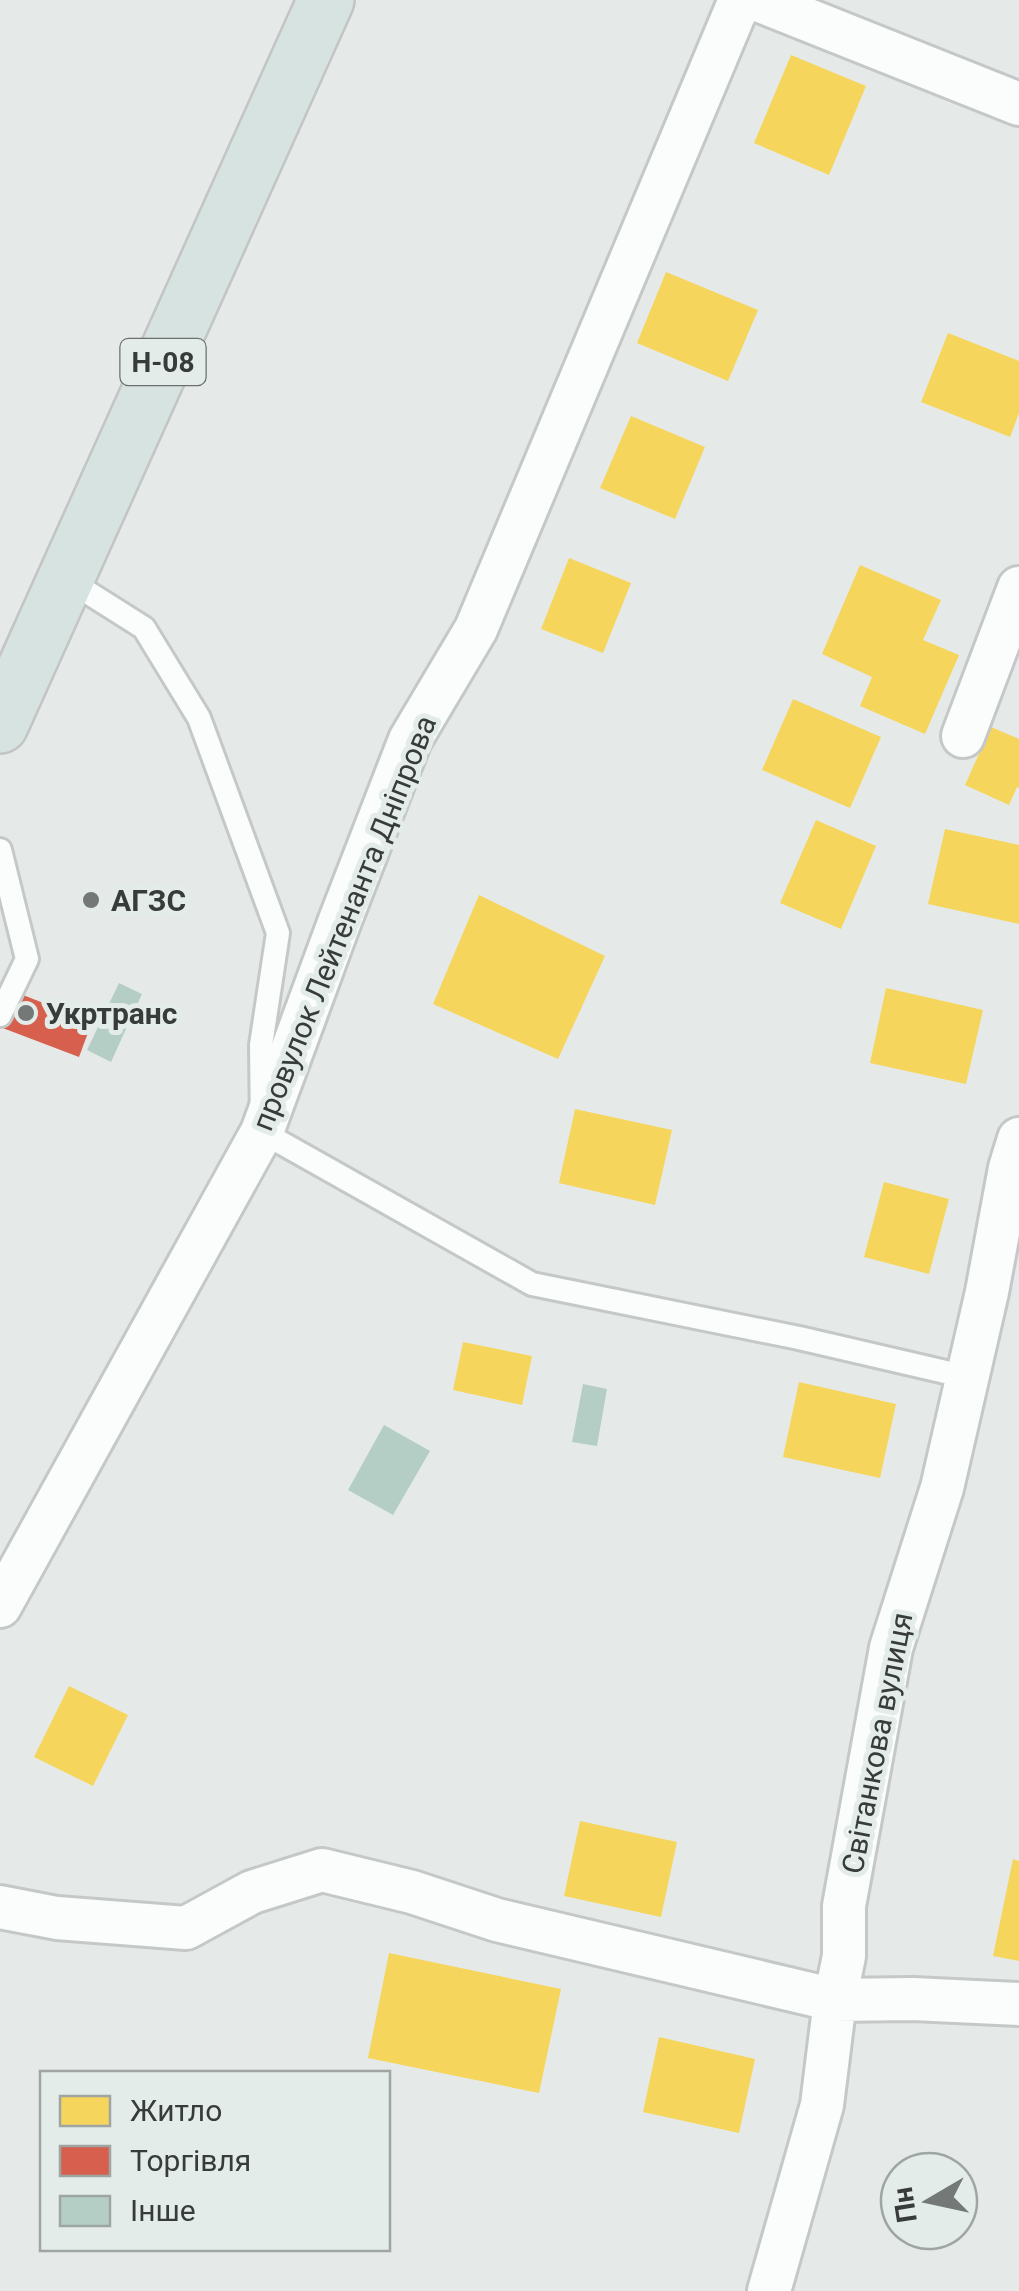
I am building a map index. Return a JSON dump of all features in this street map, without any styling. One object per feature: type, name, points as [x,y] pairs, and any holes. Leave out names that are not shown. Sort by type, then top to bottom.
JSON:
[{"type":"main road","name":"Н-08","points":[[0,724],[326,0]]},
{"type":"street","name":"провулок Лейтенанта Дніпрова","points":[[0,1606],[262,1132],[410,740],[476,629],[740,0]]},
{"type":"street","points":[[758,0],[1019,104]]},
{"type":"street","points":[[964,736],[1019,588]]},
{"type":"street","name":"Світанкова вулиця","points":[[769,2291],[822,2105],[844,1956],[844,1906],[891,1648],[942,1488],[1019,1139]]},
{"type":"street","points":[[0,1907],[58,1918],[186,1928],[252,1892],[322,1870],[412,1892],[497,1920],[835,2000],[1019,2004]]},
{"type":"lane","points":[[66,578],[144,628],[200,718],[278,933],[261,1045],[262,1132],[532,1284],[967,1377]]},
{"type":"lane","points":[[0,850],[28,958],[0,1015]]},
{"type":"building: Житло","points":[[791,55],[866,86],[829,175],[754,143]]},
{"type":"building: Житло","points":[[666,272],[758,310],[728,381],[637,343]]},
{"type":"building: Житло","points":[[948,333],[1019,361],[1019,413],[1010,437],[921,402]]},
{"type":"building: Житло","points":[[631,416],[705,447],[675,519],[600,488]]},
{"type":"building: Житло","points":[[569,558],[631,583],[603,653],[541,629]]},
{"type":"building: Житло","points":[[860,565],[941,600],[923,640],[959,655],[925,734],[860,706],[872,677],[822,654]]},
{"type":"building: Житло","points":[[793,699],[881,737],[850,808],[762,770]]},
{"type":"building: Житло","points":[[991,727],[1019,739],[1019,788],[1009,805],[965,785]]},
{"type":"building: Житло","points":[[816,820],[876,846],[841,929],[780,903]]},
{"type":"building: Житло","points":[[945,829],[1019,845],[1019,924],[928,904]]},
{"type":"building: Житло","points":[[479,895],[605,956],[558,1059],[433,1004]]},
{"type":"building: Житло","points":[[886,988],[983,1010],[966,1084],[870,1063]]},
{"type":"building: Житло","points":[[575,1109],[672,1130],[655,1205],[559,1183]]},
{"type":"building: Житло","points":[[884,1182],[949,1199],[929,1274],[864,1257]]},
{"type":"building: Житло","points":[[463,1342],[532,1356],[522,1405],[453,1390]]},
{"type":"building: Житло","points":[[799,1382],[896,1404],[880,1478],[783,1457]]},
{"type":"building: Житло","points":[[69,1686],[128,1715],[93,1786],[34,1757]]},
{"type":"building: Житло","points":[[580,1821],[677,1842],[661,1917],[564,1896]]},
{"type":"building: Житло","points":[[1013,1859],[1019,1861],[1019,1961],[993,1956]]},
{"type":"building: Житло","points":[[389,1953],[561,1989],[539,2093],[368,2058]]},
{"type":"building: Житло","points":[[659,2037],[755,2059],[739,2133],[643,2112]]},
{"type":"building: Торгівля","points":[[0,986],[92,1022],[79,1057],[0,1027]]},
{"type":"building: Інше","points":[[119,983],[142,994],[111,1062],[87,1050]]},
{"type":"building: Інше","points":[[583,1384],[607,1389],[597,1446],[572,1442]]},
{"type":"building: Інше","points":[[384,1425],[430,1451],[393,1515],[348,1490]]},
{"type":"place","name":"АГЗС","points":[[91,900]]},
{"type":"place","name":"Укртранс","points":[[26,1013]]}]
